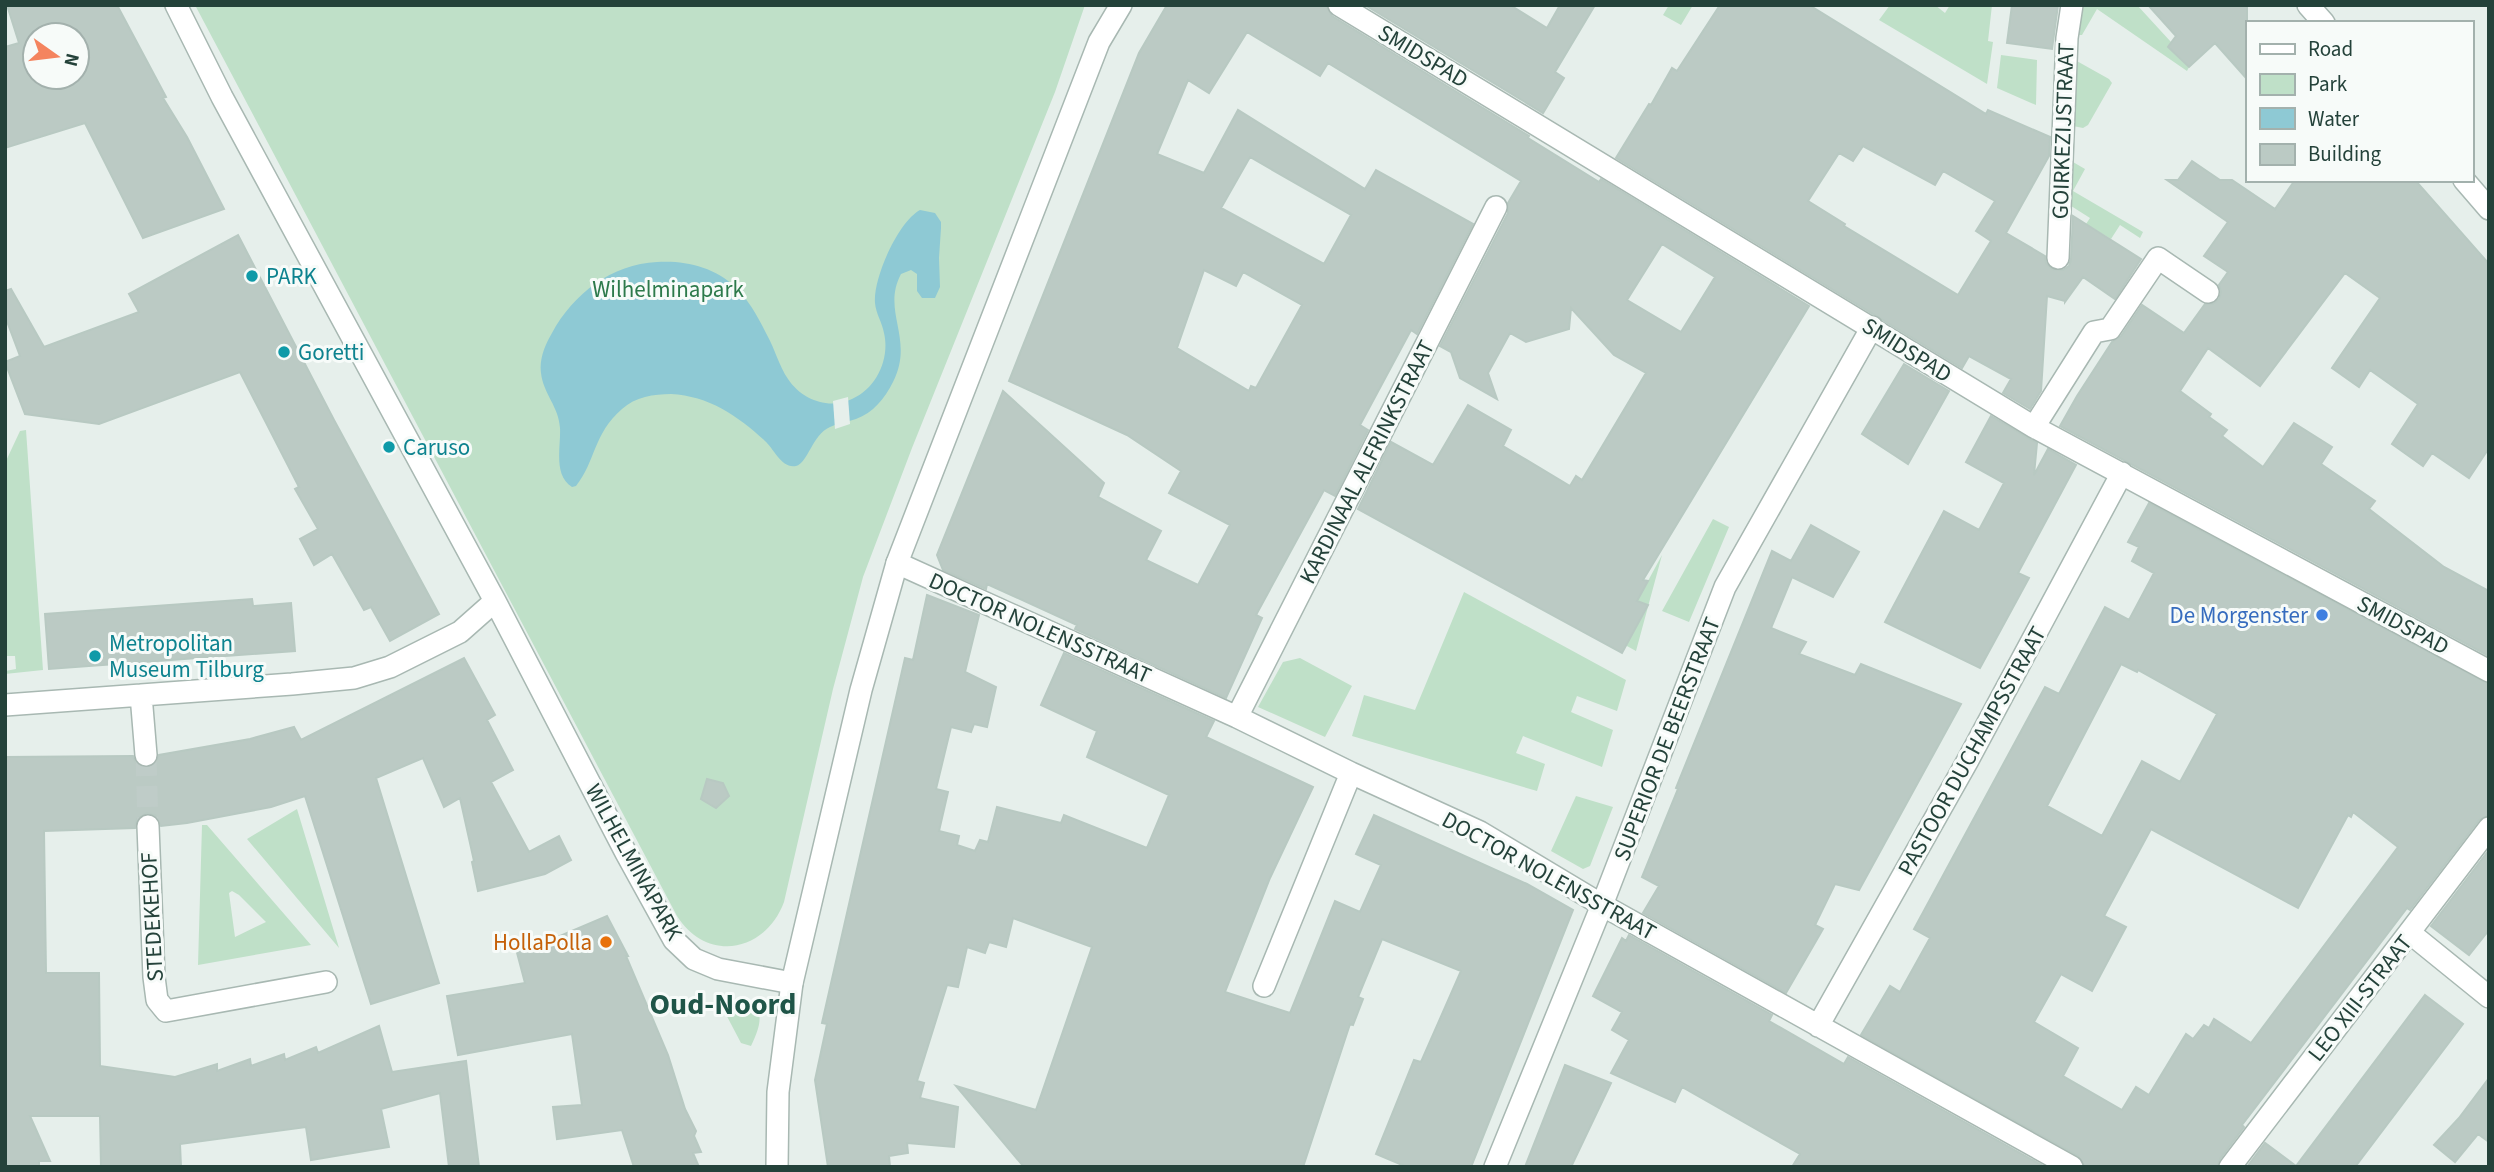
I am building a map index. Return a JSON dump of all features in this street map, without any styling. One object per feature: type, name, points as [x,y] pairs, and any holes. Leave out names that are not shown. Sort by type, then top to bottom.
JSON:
[{"type":"street","name":"WILHELMINAPARK","points":[[176,5],[239,128],[495,601],[674,940],[694,959],[718,969],[792,983]]},
{"type":"street","points":[[1099,42],[1104,5]]},
{"type":"street","points":[[777,1167],[778,1092],[792,983],[861,690],[897,563],[1099,42],[1121,5]]},
{"type":"street","name":"SMIDSPAD","points":[[1339,5],[2034,427],[2489,671]]},
{"type":"street","name":"GOIRKEZIJSTRAAT","points":[[2058,258],[2067,38],[2072,5]]},
{"type":"street","points":[[2308,5],[2322,21]]},
{"type":"street","points":[[2466,182],[2486,199]]},
{"type":"street","name":"KARDINAAL ALFRINKSTRAAT","points":[[1237,717],[1496,207]]},
{"type":"street","points":[[2034,427],[2094,332],[2110,328],[2158,258],[2208,292]]},
{"type":"street","name":"SUPERIOR DE BEERSTRAAT","points":[[1495,1167],[1602,905],[1725,587],[1872,327]]},
{"type":"street","name":"PASTOOR DUCHAMPSSTRAAT","points":[[1818,1026],[1968,760],[2122,473]]},
{"type":"street","name":"DOCTOR NOLENSSTRAAT","points":[[897,563],[1237,717],[1480,832],[1602,905],[2072,1167]]},
{"type":"street","points":[[5,705],[354,678],[390,667],[460,632],[495,601]]},
{"type":"street","points":[[141,695],[146,755]]},
{"type":"street","points":[[1264,986],[1351,773]]},
{"type":"street","name":"STEDEKEHOF","points":[[148,826],[153,977],[156,1000],[166,1011],[326,982]]},
{"type":"street","name":"LEO XIII-STRAAT","points":[[2230,1167],[2489,828]]},
{"type":"street","points":[[2410,933],[2489,997]]},
{"type":"green space","name":"Wilhelminapark","points":[[195,5],[1085,5],[1055,92],[863,577],[833,689],[784,902],[775,919],[750,941],[735,946],[719,946],[704,941],[689,931],[677,916]]},
{"type":"green space","points":[[1669,5],[1693,5],[1681,25],[1663,15]]},
{"type":"green space","points":[[1890,5],[1935,5],[1945,13],[1950,5],[1992,5],[1988,41],[1993,42],[1987,84],[1879,20]]},
{"type":"green space","points":[[2084,5],[2137,5],[2171,42],[2168,47],[2189,67],[2187,71],[2097,9],[2082,35],[2078,35]]},
{"type":"green space","points":[[2001,55],[2037,60],[2036,105],[1997,88]]},
{"type":"green space","points":[[2075,60],[2112,83],[2088,125],[2083,128],[2073,126]]},
{"type":"green space","points":[[2073,162],[2085,169],[2073,191],[2143,232],[2140,238],[2120,225],[2111,239],[2086,224],[2090,218],[2068,204],[2069,163]]},
{"type":"green space","points":[[26,430],[43,670],[5,674],[5,671],[16,669],[15,656],[5,656],[5,463],[20,431]]},
{"type":"green space","points":[[1713,519],[1729,527],[1689,622],[1662,611]]},
{"type":"green space","points":[[1662,555],[1636,651],[1616,640]]},
{"type":"green space","points":[[1464,592],[1626,680],[1617,711],[1577,696],[1571,712],[1613,730],[1602,767],[1523,736],[1516,753],[1545,764],[1537,791],[1352,736],[1364,695],[1415,710]]},
{"type":"green space","points":[[1300,658],[1352,686],[1325,737],[1258,707],[1283,662]]},
{"type":"green space","points":[[1576,796],[1613,807],[1590,866],[1583,869],[1551,851]]},
{"type":"green space","points":[[297,809],[339,948],[247,839]]},
{"type":"green space","points":[[202,825],[207,825],[311,945],[198,965]],"holes":[[[232,891],[266,922],[235,937],[229,893]]]},
{"type":"green space","points":[[725,997],[746,1002],[758,1010],[759,1024],[751,1046],[741,1043],[721,1005]]},
{"type":"water","points":[[920,210],[935,213],[941,222],[940,287],[935,298],[922,298],[917,291],[917,274],[911,270],[901,274],[894,301],[901,352],[899,366],[886,394],[868,413],[824,431],[804,460],[791,466],[782,462],[765,441],[744,423],[710,403],[671,394],[645,397],[627,405],[605,428],[583,477],[576,486],[572,487],[566,482],[559,460],[559,420],[542,380],[541,363],[547,342],[561,319],[583,294],[596,284],[625,268],[657,262],[699,266],[718,274],[740,292],[749,304],[770,340],[785,374],[794,386],[817,401],[843,402],[861,394],[880,371],[885,343],[875,303],[875,292],[888,252],[903,226]]},
{"type":"pier","points":[[848,397],[850,424],[835,429],[833,401]]},
{"type":"building","points":[[7,5],[117,5],[166,97],[163,98],[187,137],[224,209],[143,238],[85,123],[5,148],[5,47],[19,43]]},
{"type":"building","points":[[1167,5],[1326,5],[1332,16],[1529,136],[1528,138],[1599,182],[1601,179],[1809,306],[1643,580],[1648,581],[1637,601],[1648,605],[1622,653],[1358,509],[1391,442],[1433,465],[1468,405],[1511,430],[1503,446],[1570,486],[1576,476],[1582,480],[1646,373],[1614,355],[1571,308],[1569,329],[1526,342],[1510,333],[1488,373],[1497,399],[1460,378],[1451,352],[1440,346],[1508,213],[1508,203],[1521,181],[1328,63],[1320,76],[1247,32],[1209,93],[1188,80],[1157,154],[1204,173],[1238,110],[1365,189],[1376,170],[1473,224],[1417,334],[1411,330],[1360,425],[1368,430],[1335,496],[1324,490],[1256,615],[1262,618],[1226,698],[1075,629],[1077,625],[987,584],[986,589],[943,570],[937,555],[1003,391],[1104,483],[1098,497],[1161,531],[1146,560],[1198,585],[1230,525],[1169,493],[1181,471],[1127,435],[1009,381],[1139,53]],"holes":[[[1250,157],[1351,215],[1324,264],[1221,208]],[[1662,244],[1715,277],[1681,332],[1627,300]],[[1204,270],[1236,286],[1243,272],[1302,305],[1256,388],[1251,386],[1249,391],[1177,348]]]},
{"type":"building","points":[[1365,5],[1510,5],[1547,28],[1560,5],[1595,5],[1555,72],[1564,78],[1543,113]]},
{"type":"building","points":[[1720,5],[1809,5],[1986,114],[1988,110],[2050,137],[2049,156],[2006,233],[2045,256],[2046,263],[2052,269],[2063,270],[2069,266],[2073,216],[2141,259],[2115,299],[2083,277],[2065,302],[2047,296],[2041,391],[2030,409],[2003,393],[2011,379],[1969,356],[1962,368],[1616,158],[1672,68],[1677,71]],"holes":[[[1863,146],[1935,185],[1943,171],[1995,201],[1976,231],[1991,241],[1958,295],[1808,201],[1839,153],[1853,161]]]},
{"type":"building","points":[[2012,5],[2058,5],[2052,49],[2007,43]]},
{"type":"building","points":[[2148,5],[2247,5],[2246,78],[2215,43],[2189,67],[2168,47],[2176,36]]},
{"type":"building","points":[[2192,161],[2220,180],[2232,180],[2275,209],[2294,182],[2417,182],[2489,264],[2489,448],[2469,478],[2432,453],[2423,466],[2392,444],[2418,404],[2370,370],[2359,387],[2332,368],[2380,298],[2345,273],[2260,386],[2208,348],[2180,391],[2227,430],[2222,436],[2263,467],[2294,423],[2332,447],[2321,464],[2375,501],[2369,509],[2444,567],[2489,591],[2489,656],[2060,426],[2112,342],[2121,336],[2142,305],[2184,333],[2205,304],[2213,304],[2219,299],[2219,285],[2228,272],[2204,256],[2228,222],[2167,180],[2178,180]]},
{"type":"building","points":[[238,235],[439,614],[390,641],[371,607],[364,610],[332,554],[314,565],[300,539],[318,529],[295,489],[299,487],[240,372],[99,424],[25,414],[5,362],[20,356],[5,316],[5,291],[11,289],[44,347],[139,312],[129,294]]},
{"type":"building","points":[[1904,364],[1949,391],[1908,464],[1862,434]]},
{"type":"building","points":[[1991,416],[2037,443],[2034,475],[2048,449],[2076,465],[2018,573],[2029,578],[1980,668],[1885,622],[1944,511],[1979,530],[2004,483],[1966,462]]},
{"type":"building","points":[[2149,503],[2489,684],[2489,815],[2479,820],[2410,910],[2407,908],[2242,1125],[2244,1127],[2217,1167],[2085,1167],[2078,1156],[1861,1035],[1890,986],[1900,992],[1930,938],[1914,929],[2045,687],[2059,694],[2105,607],[2129,620],[2154,573],[2132,561],[2139,547],[2128,542]],"holes":[[[2121,664],[2137,672],[2138,670],[2217,714],[2180,782],[2142,761],[2102,836],[2047,806]],[[2353,812],[2398,847],[2251,1043],[2214,1019],[2209,1028],[2204,1025],[2193,1039],[2186,1034],[2149,1095],[2136,1087],[2122,1110],[2063,1076],[2078,1048],[2034,1022],[2061,974],[2092,991],[2126,927],[2104,916],[2151,829],[2298,908],[2348,815],[2351,817]]]},
{"type":"building","points":[[1811,525],[1859,552],[1833,597],[1792,577],[1771,628],[1806,642],[1799,654],[1855,675],[1861,664],[1961,704],[1859,890],[1835,884],[1815,925],[1823,929],[1786,993],[1643,913],[1659,886],[1642,877],[1772,551],[1791,561]]},
{"type":"building","points":[[927,595],[979,615],[965,672],[996,687],[987,727],[974,724],[971,732],[951,727],[936,789],[948,792],[939,831],[959,836],[957,845],[975,851],[980,840],[988,842],[997,807],[1061,823],[1064,815],[1147,848],[1169,795],[1087,757],[1097,731],[1041,705],[1064,653],[1214,721],[1206,737],[1313,787],[1270,878],[1225,992],[1290,1013],[1335,901],[1360,912],[1381,865],[1356,854],[1374,815],[1527,884],[1573,910],[1471,1167],[1407,1167],[1376,1154],[1414,1060],[1421,1062],[1461,971],[1382,939],[1358,997],[1363,999],[1353,1025],[1350,1024],[1303,1167],[1024,1167],[956,1086],[1036,1110],[1092,947],[1013,918],[1006,947],[989,942],[985,953],[967,947],[958,987],[947,985],[917,1081],[924,1083],[920,1098],[958,1107],[954,1147],[907,1143],[908,1153],[889,1156],[890,1167],[828,1167],[815,1080],[827,1024],[822,1023],[905,658],[913,660]]},
{"type":"building","points":[[252,599],[253,606],[291,603],[295,651],[49,669],[45,614]]},
{"type":"building","points":[[464,658],[495,715],[487,720],[513,770],[491,782],[529,852],[559,836],[571,860],[545,874],[478,891],[460,798],[444,807],[423,758],[376,778],[439,983],[371,1004],[305,796],[271,807],[187,823],[161,826],[155,815],[147,813],[137,819],[135,828],[44,831],[46,973],[99,973],[100,1066],[175,1077],[217,1064],[217,1071],[250,1059],[251,1066],[284,1054],[285,1060],[316,1047],[318,1053],[379,1026],[392,1072],[466,1061],[479,1167],[449,1167],[440,1093],[381,1109],[389,1147],[311,1160],[306,1127],[180,1144],[181,1167],[101,1167],[100,1116],[30,1116],[50,1161],[39,1161],[39,1167],[5,1167],[5,757],[133,756],[136,763],[146,768],[154,765],[159,755],[250,739],[294,727],[301,740]]},
{"type":"building","points":[[707,779],[723,783],[729,796],[716,808],[701,799]]},
{"type":"building","points":[[2489,850],[2489,930],[2469,955],[2431,926]]},
{"type":"building","points":[[607,916],[628,956],[668,1055],[685,1109],[696,1131],[694,1136],[701,1152],[693,1153],[699,1167],[634,1167],[622,1130],[557,1139],[553,1107],[582,1105],[572,1034],[458,1055],[447,996],[525,983],[515,945],[553,939]]},
{"type":"building","points":[[1629,935],[1772,1015],[1769,1021],[1844,1064],[1848,1057],[2045,1167],[1792,1167],[1800,1154],[1682,1087],[1675,1102],[1611,1073],[1629,1040],[1612,1030],[1622,1012],[1593,996],[1622,938],[1626,941]]},
{"type":"building","points":[[2425,995],[2463,1024],[2355,1167],[2247,1167],[2265,1143],[2296,1166]]},
{"type":"building","points":[[1565,1065],[1611,1083],[1571,1167],[1525,1167]]},
{"type":"building","points":[[2489,1078],[2489,1142],[2478,1134],[2455,1162],[2434,1145],[2459,1118]]},
{"type":"tunnel","points":[[146,755],[148,826]]},
{"type":"place","name":"PARK","points":[[252,276]]},
{"type":"place","name":"Goretti","points":[[284,352]]},
{"type":"place","name":"Caruso","points":[[389,447]]},
{"type":"place","name":"De Morgenster","points":[[2322,615]]},
{"type":"place","name":"Metropolitan Museum Tilburg","points":[[95,656]]},
{"type":"place","name":"HollaPolla","points":[[606,942]]},
{"type":"district","name":"Oud-Noord","points":[[723,1004]]}]
